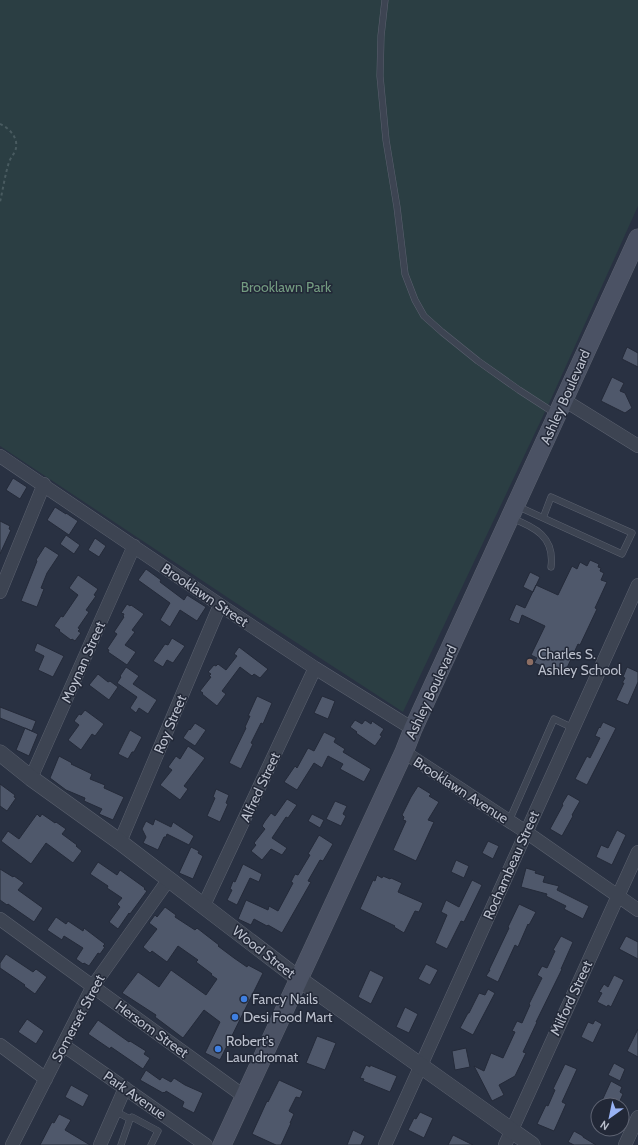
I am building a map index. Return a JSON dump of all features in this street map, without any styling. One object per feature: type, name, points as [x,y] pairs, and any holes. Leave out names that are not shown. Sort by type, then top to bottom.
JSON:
[{"type":"main road","name":"Ashley Boulevard","points":[[222,1145],[404,752],[413,729],[638,238]]},
{"type":"street","points":[[560,408],[638,446]]},
{"type":"street","name":"Brooklawn Street","points":[[0,456],[44,484],[220,605],[315,668],[413,729]]},
{"type":"street","points":[[0,592],[44,484]]},
{"type":"street","name":"Moynan Street","points":[[31,778],[134,546]]},
{"type":"street","name":"Rochambeau Street","points":[[384,1145],[638,585]]},
{"type":"street","name":"Roy Street","points":[[120,842],[220,605]]},
{"type":"street","name":"Alfred Street","points":[[204,905],[315,668]]},
{"type":"street","name":"Brooklawn Avenue","points":[[404,752],[526,832],[638,910]]},
{"type":"street","name":"Wood Street","points":[[0,753],[31,778],[204,905],[299,979],[532,1145]]},
{"type":"street","name":"Milford Street","points":[[505,1145],[638,852]]},
{"type":"street","name":"Somerset Street","points":[[12,1145],[93,986],[169,879]]},
{"type":"street","name":"Hersom Street","points":[[0,919],[245,1096]]},
{"type":"street","points":[[0,1045],[46,1078]]},
{"type":"street","name":"Park Avenue","points":[[63,1045],[206,1145]]},
{"type":"street","points":[[100,1145],[125,1088]]},
{"type":"street","points":[[625,1145],[638,1117]]},
{"type":"lane","points":[[386,0],[381,36],[380,76],[386,132],[406,274],[415,300],[424,316],[478,361],[519,390],[560,408]]},
{"type":"lane","points":[[513,512],[543,518],[622,554],[632,533],[552,497],[543,518]]},
{"type":"lane","points":[[513,512],[542,535],[549,544],[552,556],[551,567]]},
{"type":"lane","points":[[509,821],[554,719],[573,728]]},
{"type":"lane","points":[[115,1111],[130,1119],[132,1117],[158,1131],[151,1145]]},
{"type":"lane","points":[[121,1145],[130,1119]]},
{"type":"path","points":[[0,124],[6,126],[12,132],[16,141],[16,149],[10,160],[0,202]]},
{"type":"green space","name":"Brooklawn Park","points":[[0,0],[638,0],[638,206],[552,397],[403,712],[0,446]]},
{"type":"building","points":[[627,347],[638,353],[638,367],[622,359]]},
{"type":"building","points":[[612,377],[624,383],[620,391],[625,393],[632,408],[625,413],[601,401]]},
{"type":"building","points":[[13,478],[27,487],[20,499],[6,490]]},
{"type":"building","points":[[55,507],[78,521],[69,535],[47,520]]},
{"type":"building","points":[[0,521],[10,526],[9,529],[11,530],[0,554]]},
{"type":"building","points":[[66,535],[80,545],[74,554],[60,544]]},
{"type":"building","points":[[95,538],[106,546],[99,557],[88,550]]},
{"type":"building","points":[[45,546],[59,555],[47,573],[41,588],[44,589],[37,607],[21,601],[37,561],[36,560]]},
{"type":"building","points":[[590,560],[599,564],[598,567],[601,568],[600,571],[604,573],[601,580],[607,582],[595,608],[597,609],[566,670],[562,668],[559,674],[550,670],[547,677],[539,673],[542,666],[534,663],[537,658],[531,655],[545,626],[522,615],[519,624],[509,620],[516,604],[525,608],[536,585],[558,595],[572,566],[577,569],[580,562],[587,566]]},
{"type":"building","points":[[146,569],[161,580],[160,582],[184,600],[187,595],[206,607],[197,621],[180,610],[170,627],[160,620],[170,603],[138,580]]},
{"type":"building","points":[[530,572],[540,577],[533,592],[523,587]]},
{"type":"building","points":[[78,575],[98,589],[94,595],[96,596],[86,610],[89,612],[78,628],[80,629],[78,631],[81,633],[75,641],[72,639],[71,640],[54,626],[61,616],[63,617],[78,595],[69,588]]},
{"type":"building","points":[[127,604],[144,614],[132,630],[135,632],[125,645],[136,652],[127,665],[108,652],[109,650],[107,649],[117,634],[114,632],[124,617],[124,614],[121,613]]},
{"type":"building","points":[[172,638],[185,646],[173,663],[167,660],[163,667],[153,661],[165,644],[168,645]]},
{"type":"building","points":[[37,643],[64,656],[53,677],[38,670],[44,656],[34,651]]},
{"type":"building","points":[[239,647],[268,669],[260,678],[254,674],[252,676],[240,667],[222,691],[226,694],[217,706],[200,691],[211,677],[209,676],[211,674],[208,672],[214,665],[216,666],[218,664],[226,670],[237,656],[234,654]]},
{"type":"building","points":[[126,667],[139,676],[133,684],[157,700],[148,714],[139,708],[136,713],[130,708],[137,697],[117,683]]},
{"type":"building","points":[[627,667],[638,672],[638,682],[628,705],[616,700],[624,683],[622,683],[625,678],[623,677]]},
{"type":"building","points":[[98,674],[108,682],[110,681],[118,687],[109,700],[89,685]]},
{"type":"building","points":[[257,696],[272,703],[263,724],[261,723],[251,743],[253,744],[241,769],[229,763],[246,728],[245,727],[250,716],[248,716]]},
{"type":"building","points":[[322,696],[335,701],[328,719],[314,713]]},
{"type":"building","points":[[0,707],[36,721],[32,731],[0,718]]},
{"type":"building","points":[[85,710],[104,724],[95,736],[92,734],[81,750],[68,740],[79,725],[74,721],[79,714],[81,715]]},
{"type":"building","points":[[355,720],[362,724],[365,720],[371,724],[372,721],[384,729],[380,735],[382,736],[375,746],[350,727]]},
{"type":"building","points":[[603,722],[616,728],[587,785],[575,779],[587,756],[590,758],[600,738],[595,736]]},
{"type":"building","points":[[195,723],[206,730],[195,746],[183,738]]},
{"type":"building","points":[[25,728],[38,734],[29,756],[16,750]]},
{"type":"building","points":[[130,730],[142,737],[134,752],[132,752],[128,759],[118,754]]},
{"type":"building","points":[[324,732],[336,738],[334,742],[345,749],[343,752],[371,769],[364,782],[340,769],[343,764],[328,756],[322,768],[314,763],[297,790],[284,782],[295,766],[297,768],[308,748],[314,751]]},
{"type":"building","points":[[188,746],[205,758],[184,786],[188,789],[180,800],[160,785],[172,770],[168,767],[176,756],[180,759]]},
{"type":"building","points":[[59,756],[72,763],[71,764],[92,774],[90,779],[105,785],[104,788],[124,797],[113,820],[99,814],[102,809],[84,801],[85,798],[66,790],[50,778]]},
{"type":"building","points":[[0,784],[15,795],[14,797],[16,798],[7,811],[0,806]]},
{"type":"building","points":[[418,786],[431,794],[429,796],[439,802],[428,820],[434,822],[416,861],[393,850],[406,821],[403,820],[404,817],[402,815]]},
{"type":"building","points":[[216,789],[229,795],[226,803],[228,804],[220,822],[207,816],[215,798],[213,797]]},
{"type":"building","points":[[568,794],[580,801],[562,836],[550,829]]},
{"type":"building","points":[[287,799],[297,805],[288,818],[286,817],[272,838],[287,848],[282,855],[271,849],[262,860],[251,851],[256,845],[254,843],[265,829],[262,826],[271,813],[275,816]]},
{"type":"building","points":[[335,801],[347,806],[343,814],[346,816],[341,826],[326,819]]},
{"type":"building","points":[[37,814],[40,817],[42,814],[66,829],[62,834],[77,845],[76,846],[82,851],[73,863],[46,843],[31,864],[1,841],[8,831],[19,839]]},
{"type":"building","points":[[312,814],[324,820],[320,828],[308,821]]},
{"type":"building","points":[[155,819],[171,827],[173,822],[194,836],[189,845],[167,834],[158,850],[143,843],[146,837],[142,829],[146,821],[153,825]]},
{"type":"building","points":[[617,830],[626,835],[612,865],[596,857],[601,845],[608,848]]},
{"type":"building","points":[[319,835],[333,844],[323,861],[320,860],[308,881],[311,882],[282,933],[254,919],[251,925],[238,919],[246,900],[268,910],[269,906],[278,911],[293,883],[291,882],[295,874],[298,875],[310,855],[308,854]]},
{"type":"building","points":[[488,841],[499,846],[493,859],[482,853]]},
{"type":"building","points":[[191,847],[199,851],[198,853],[203,856],[193,879],[179,873]]},
{"type":"building","points":[[456,860],[469,866],[464,878],[451,872]]},
{"type":"building","points":[[98,862],[117,875],[120,870],[147,891],[118,929],[109,922],[120,907],[117,904],[122,898],[90,874]]},
{"type":"building","points":[[243,864],[262,874],[259,882],[250,878],[237,905],[227,900],[232,890],[230,889],[233,881],[235,882]]},
{"type":"building","points":[[526,868],[545,876],[543,882],[559,886],[557,890],[589,906],[583,919],[564,909],[566,906],[546,896],[547,894],[521,887]]},
{"type":"building","points":[[0,869],[24,883],[18,890],[43,908],[34,922],[0,900]]},
{"type":"building","points":[[377,875],[382,878],[383,876],[390,879],[391,878],[402,883],[398,892],[423,903],[419,912],[415,911],[404,933],[394,927],[395,926],[360,909],[373,880],[375,881]]},
{"type":"building","points":[[472,880],[482,885],[464,922],[461,921],[447,949],[435,943],[447,915],[441,912],[446,900],[459,907]]},
{"type":"building","points":[[519,904],[536,912],[529,925],[528,924],[518,947],[515,945],[498,982],[486,976]]},
{"type":"building","points":[[165,907],[176,915],[175,917],[195,930],[197,928],[219,945],[218,946],[247,967],[248,965],[263,973],[220,1060],[205,1053],[220,1022],[204,1010],[183,1038],[155,1017],[156,1015],[122,993],[138,972],[159,987],[171,970],[206,995],[217,979],[196,962],[198,960],[178,946],[167,962],[152,951],[150,953],[143,947],[157,929],[149,923],[155,915],[157,917]]},
{"type":"building","points":[[56,917],[66,924],[68,921],[83,931],[84,928],[105,944],[103,946],[105,947],[100,954],[98,953],[89,966],[76,959],[83,948],[64,936],[62,940],[47,930]]},
{"type":"building","points":[[561,936],[573,942],[562,969],[536,1022],[523,1052],[526,1053],[515,1076],[499,1085],[504,1095],[492,1101],[474,1066],[484,1071],[491,1053],[503,1058],[515,1032],[512,1031],[517,1021],[522,1023],[530,1005],[529,1004],[542,978],[537,975],[542,966],[547,968],[555,951],[553,950]]},
{"type":"building","points":[[626,936],[638,942],[638,959],[619,949]]},
{"type":"building","points":[[6,954],[33,972],[36,969],[47,977],[35,994],[24,986],[25,985],[0,968],[0,963]]},
{"type":"building","points":[[426,964],[438,970],[430,985],[418,979]]},
{"type":"building","points":[[370,970],[384,977],[371,1004],[358,997]]},
{"type":"building","points":[[614,975],[624,980],[611,1007],[608,1005],[607,1007],[597,1002],[602,993],[599,992],[604,984],[608,987]]},
{"type":"building","points":[[488,989],[495,993],[473,1035],[460,1028],[479,993],[485,995]]},
{"type":"building","points":[[405,1007],[418,1014],[409,1033],[396,1027]]},
{"type":"building","points":[[27,1019],[44,1031],[36,1044],[18,1032]]},
{"type":"building","points":[[98,1020],[129,1042],[130,1041],[146,1051],[144,1054],[150,1058],[143,1069],[111,1047],[110,1049],[88,1034]]},
{"type":"building","points":[[595,1020],[602,1024],[593,1043],[581,1037],[588,1022],[593,1024]]},
{"type":"building","points":[[638,1029],[638,1057],[627,1051]]},
{"type":"building","points":[[317,1036],[336,1043],[325,1070],[306,1063]]},
{"type":"building","points":[[466,1048],[470,1067],[455,1070],[452,1051]]},
{"type":"building","points":[[614,1063],[625,1069],[620,1081],[608,1075]]},
{"type":"building","points":[[565,1064],[577,1069],[562,1102],[566,1104],[554,1131],[537,1124],[546,1105],[548,1106],[555,1090],[553,1089]]},
{"type":"building","points":[[366,1065],[370,1067],[370,1065],[397,1076],[390,1092],[363,1081],[364,1079],[360,1078]]},
{"type":"building","points":[[146,1070],[160,1080],[162,1077],[171,1082],[174,1078],[203,1093],[194,1113],[182,1107],[184,1102],[166,1091],[163,1093],[140,1080]]},
{"type":"building","points":[[279,1080],[303,1091],[300,1098],[296,1097],[289,1111],[294,1114],[281,1145],[276,1145],[252,1134],[267,1101],[268,1102]]},
{"type":"building","points":[[611,1081],[622,1087],[620,1092],[623,1094],[622,1097],[604,1097]]},
{"type":"building","points":[[71,1085],[89,1095],[83,1107],[65,1097]]},
{"type":"building","points":[[420,1112],[433,1118],[424,1138],[408,1130],[414,1118],[416,1119]]},
{"type":"building","points":[[59,1114],[71,1120],[65,1130],[90,1145],[40,1145],[52,1122],[54,1123]]},
{"type":"building","points":[[353,1130],[365,1136],[361,1145],[347,1145]]},
{"type":"building","points":[[574,1131],[596,1145],[574,1145],[568,1142]]},
{"type":"building","points":[[453,1135],[473,1145],[448,1145]]},
{"type":"place","name":"Charles S. Ashley School","points":[[530,662]]},
{"type":"place","name":"Fancy Nails","points":[[244,999]]},
{"type":"place","name":"Desi Food Mart","points":[[235,1017]]},
{"type":"place","name":"Robert's Laundromat","points":[[218,1049]]}]
